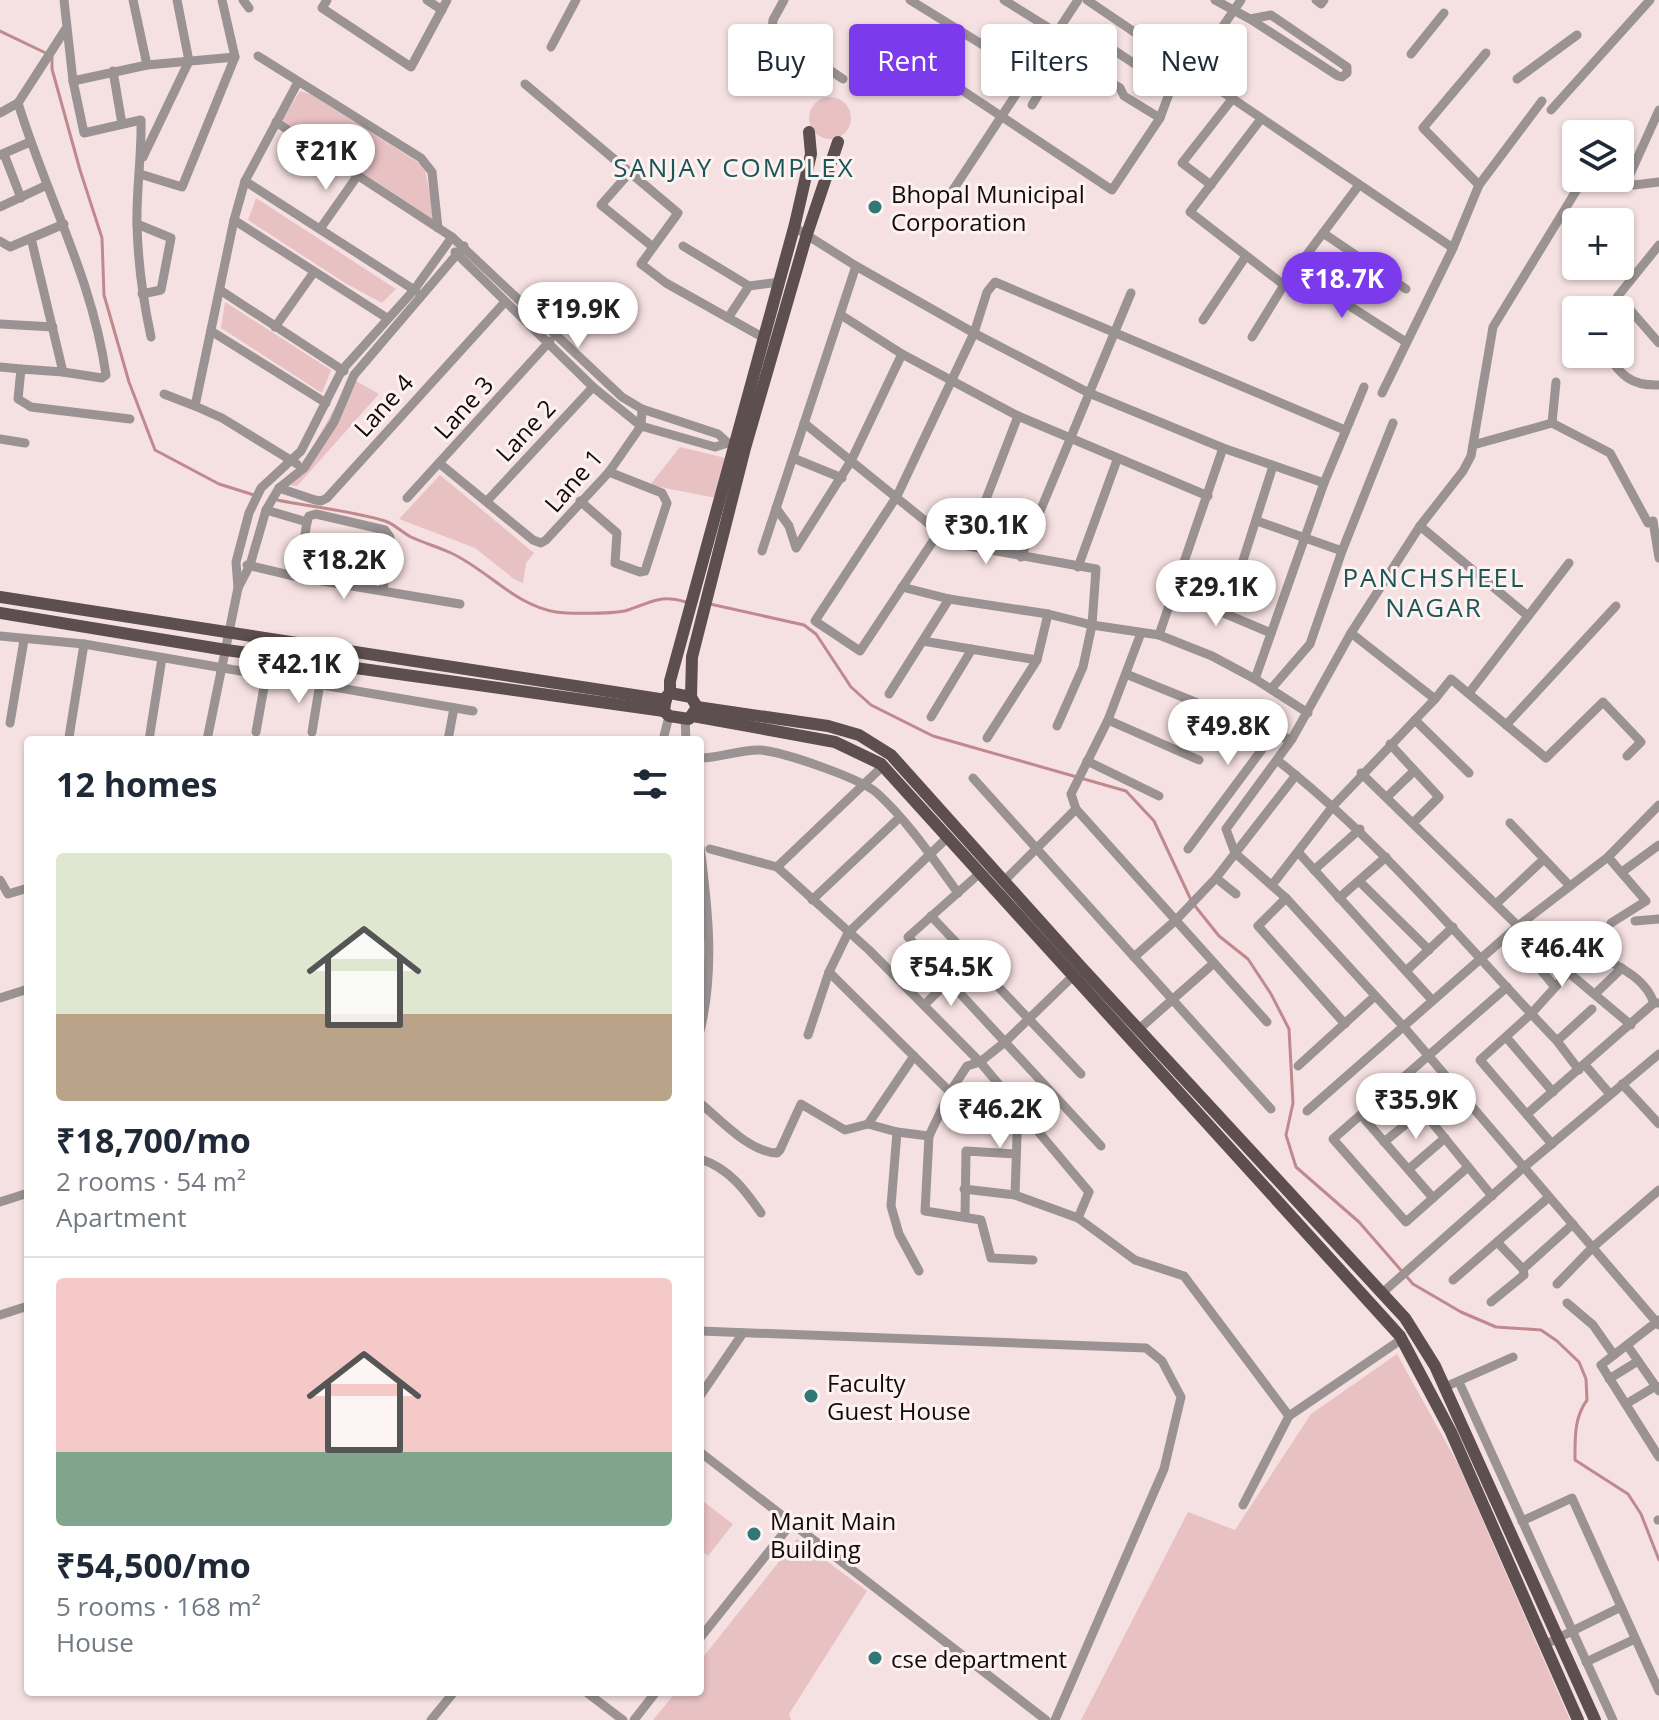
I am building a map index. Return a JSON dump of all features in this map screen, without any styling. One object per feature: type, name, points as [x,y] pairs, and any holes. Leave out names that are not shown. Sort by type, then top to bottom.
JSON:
[{"type":"main road","points":[[667,705],[670,681],[702,592],[736,445],[794,227],[811,154],[809,132]]},
{"type":"main road","points":[[736,445],[838,142]]},
{"type":"main road","points":[[0,597],[667,705],[835,742],[883,766],[1402,1339],[1451,1432],[1578,1720]]},
{"type":"main road","points":[[0,613],[226,650],[828,726],[859,735],[891,755],[1409,1325],[1445,1387],[1595,1720]]},
{"type":"main road","points":[[691,710],[695,616]]},
{"type":"main road","points":[[1477,1491],[1489,1484]]},
{"type":"main road","points":[[1536,1626],[1550,1619]]},
{"type":"street","points":[[64,0],[65,30],[84,133],[141,120],[142,159],[137,224],[142,294],[151,337]]},
{"type":"street","points":[[133,0],[147,65]]},
{"type":"street","points":[[142,159],[189,61],[177,0]]},
{"type":"street","points":[[140,174],[182,187],[235,57],[222,0]]},
{"type":"street","points":[[327,0],[322,8],[411,67],[447,0]]},
{"type":"street","points":[[427,0],[442,10]]},
{"type":"street","points":[[551,47],[576,0]]},
{"type":"street","points":[[784,0],[773,20],[772,31],[843,79]]},
{"type":"street","points":[[910,0],[981,44]]},
{"type":"street","points":[[1004,0],[1043,24]]},
{"type":"street","points":[[1063,24],[1078,0]]},
{"type":"street","points":[[1087,0],[1133,31]]},
{"type":"street","points":[[1215,0],[1338,76],[1347,73],[1347,67],[1271,15],[1250,19]]},
{"type":"street","points":[[1226,24],[1241,0]]},
{"type":"street","points":[[1316,0],[1321,4],[1324,0]]},
{"type":"street","points":[[1551,110],[1650,0]]},
{"type":"street","points":[[1411,54],[1444,13]]},
{"type":"street","points":[[3,109],[18,103],[65,30]]},
{"type":"street","points":[[1517,79],[1577,35]]},
{"type":"street","points":[[965,92],[1112,190],[1160,118],[1170,91],[1168,86],[1117,52]]},
{"type":"street","points":[[1479,185],[1423,128],[1486,53]]},
{"type":"street","points":[[258,56],[421,158],[432,172],[438,228]]},
{"type":"street","points":[[73,81],[147,65],[235,57]]},
{"type":"street","points":[[113,71],[122,124]]},
{"type":"street","points":[[195,406],[245,181],[298,82]]},
{"type":"street","points":[[525,84],[678,213],[641,264],[666,283],[764,338]]},
{"type":"street","points":[[1117,86],[1124,96],[1160,118]]},
{"type":"street","points":[[953,190],[1015,96]]},
{"type":"street","points":[[1032,105],[1038,96]]},
{"type":"street","points":[[1230,96],[1453,248]]},
{"type":"street","points":[[1211,185],[1182,163],[1233,98]]},
{"type":"street","points":[[1382,393],[1453,248],[1479,185],[1542,101]]},
{"type":"street","points":[[0,367],[102,378],[106,375],[85,285],[18,103]]},
{"type":"street","points":[[1659,110],[1630,183],[1659,182]]},
{"type":"street","points":[[1261,119],[1190,212],[1284,285]]},
{"type":"street","points":[[276,122],[438,228],[557,334],[622,397],[642,409],[718,434],[736,445]]},
{"type":"street","points":[[21,198],[2,155],[30,142]]},
{"type":"street","points":[[631,171],[601,205],[653,247]]},
{"type":"street","points":[[320,229],[358,175]]},
{"type":"street","points":[[245,181],[418,293]]},
{"type":"street","points":[[0,207],[47,185]]},
{"type":"street","points":[[1252,337],[1284,285],[1359,185]]},
{"type":"street","points":[[1575,192],[1493,327],[1471,456],[1463,471],[1420,526],[1351,633],[1292,739],[1226,829],[1235,853],[1286,898],[1403,1026],[1658,1322],[1601,1365],[1659,1457]]},
{"type":"street","points":[[234,220],[387,318]]},
{"type":"street","points":[[0,241],[10,247],[64,224]]},
{"type":"street","points":[[137,224],[171,238],[161,290],[142,294]]},
{"type":"street","points":[[794,227],[974,333],[1089,393],[1223,448],[1324,483]]},
{"type":"street","points":[[1323,233],[1406,289]]},
{"type":"street","points":[[31,238],[63,372]]},
{"type":"street","points":[[208,736],[238,588],[236,562],[254,500],[261,488],[301,451],[342,370],[387,318],[418,293],[449,241]]},
{"type":"street","points":[[1618,296],[1659,245]]},
{"type":"street","points":[[683,246],[749,286],[780,282]]},
{"type":"street","points":[[238,588],[250,565],[267,508],[277,491],[304,468],[334,422],[354,375],[418,293],[460,250]]},
{"type":"street","points":[[460,250],[504,303],[593,387],[641,426],[715,447],[736,445]]},
{"type":"street","points":[[1203,320],[1246,256]]},
{"type":"street","points":[[762,551],[856,266]]},
{"type":"street","points":[[1295,271],[1406,342]]},
{"type":"street","points":[[275,327],[314,272]]},
{"type":"street","points":[[939,532],[860,651],[815,621],[897,496],[974,333],[987,292],[995,282],[1345,430]]},
{"type":"street","points":[[728,318],[749,286]]},
{"type":"street","points":[[220,290],[354,375]]},
{"type":"street","points":[[1021,557],[1131,293]]},
{"type":"street","name":"Lane 4","points":[[277,491],[315,500],[327,498],[504,303]]},
{"type":"street","points":[[1634,314],[1659,343]]},
{"type":"street","points":[[841,315],[902,354],[1018,416],[1208,496]]},
{"type":"street","points":[[0,324],[53,327]]},
{"type":"street","points":[[211,331],[326,403]]},
{"type":"street","name":"Lane 3","points":[[407,498],[557,334]]},
{"type":"street","points":[[776,508],[789,526],[796,548],[842,478],[902,354]]},
{"type":"street","points":[[1616,368],[1619,373],[1643,385],[1659,385]]},
{"type":"street","points":[[21,369],[18,399],[31,407],[130,419]]},
{"type":"street","points":[[1552,423],[1556,382]]},
{"type":"street","name":"Lane 2","points":[[487,501],[593,387]]},
{"type":"street","points":[[1255,679],[1304,536],[1364,387]]},
{"type":"street","points":[[164,394],[222,418],[304,468]]},
{"type":"street","points":[[641,426],[642,409]]},
{"type":"street","points":[[968,546],[1018,416]]},
{"type":"street","points":[[804,423],[939,532],[968,546],[1096,569],[1092,625],[1083,667],[1057,726]]},
{"type":"street","points":[[1271,689],[1310,644],[1342,551],[1393,423]]},
{"type":"street","points":[[1473,445],[1552,423],[1610,453],[1650,522],[1659,558]]},
{"type":"street","name":"Lane 1","points":[[439,463],[533,540],[541,543],[609,472],[641,426]]},
{"type":"street","points":[[0,439],[25,443]]},
{"type":"street","points":[[1159,635],[1223,448]]},
{"type":"street","points":[[793,458],[842,478]]},
{"type":"street","points":[[1078,567],[1117,460]]},
{"type":"street","points":[[1226,614],[1273,466]]},
{"type":"street","points":[[580,501],[617,533],[615,563],[645,571],[666,498],[662,493],[609,472]]},
{"type":"street","points":[[267,508],[307,522]]},
{"type":"street","points":[[298,577],[307,522],[309,516],[316,514],[385,530],[390,537],[383,590]]},
{"type":"street","points":[[1257,521],[1342,551]]},
{"type":"street","points":[[1420,526],[1528,616]]},
{"type":"street","points":[[236,562],[298,577],[460,604]]},
{"type":"street","points":[[1469,693],[1569,563]]},
{"type":"street","points":[[902,587],[949,599],[1159,635],[1212,656],[1308,713]]},
{"type":"street","points":[[1174,592],[1271,633]]},
{"type":"street","points":[[889,694],[949,599]]},
{"type":"street","points":[[1506,725],[1616,606]]},
{"type":"street","points":[[987,738],[1037,660],[1048,614]]},
{"type":"street","points":[[1141,633],[1108,720],[1071,794],[1076,809],[1267,1022]]},
{"type":"street","points":[[1351,633],[1435,699]]},
{"type":"street","points":[[0,636],[84,644],[473,711]]},
{"type":"street","points":[[10,723],[24,640]]},
{"type":"street","points":[[923,641],[1037,660]]},
{"type":"street","points":[[69,736],[84,644]]},
{"type":"street","points":[[931,717],[972,649]]},
{"type":"street","points":[[150,736],[162,658]]},
{"type":"street","points":[[1126,674],[1227,715]]},
{"type":"street","points":[[256,732],[266,676]]},
{"type":"street","points":[[1272,885],[1361,773],[1451,679],[1546,758],[1603,702],[1641,742],[1627,756]]},
{"type":"street","points":[[312,732],[320,683]]},
{"type":"street","points":[[663,736],[667,705]]},
{"type":"street","points":[[449,736],[454,708]]},
{"type":"street","points":[[687,736],[691,710]]},
{"type":"street","points":[[1108,720],[1199,760]]},
{"type":"street","points":[[1415,720],[1469,773]]},
{"type":"street","points":[[1188,849],[1272,736],[1292,739]]},
{"type":"street","points":[[1390,744],[1439,797],[1413,823]]},
{"type":"street","points":[[704,758],[768,751],[788,755],[865,785],[877,793],[899,818],[958,893]]},
{"type":"street","points":[[1277,760],[1360,829],[1531,1014],[1609,1093]]},
{"type":"street","points":[[1087,763],[1159,796]]},
{"type":"street","points":[[777,867],[883,766]]},
{"type":"street","points":[[1387,797],[1414,771]]},
{"type":"street","points":[[1361,773],[1518,927],[1631,1025]]},
{"type":"street","points":[[1134,957],[1176,920],[1216,878],[1296,775]]},
{"type":"street","points":[[973,778],[1271,1109]]},
{"type":"street","points":[[1307,1111],[1481,958],[1608,857],[1659,805]]},
{"type":"street","points":[[1004,881],[1076,809]]},
{"type":"street","points":[[812,900],[899,818]]},
{"type":"street","points":[[1510,823],[1570,886]]},
{"type":"street","points":[[1314,870],[1360,829]]},
{"type":"street","points":[[808,1035],[829,972],[848,933],[948,837]]},
{"type":"street","points":[[1622,872],[1659,845]]},
{"type":"street","points":[[704,1015],[708,999],[709,917],[705,848],[777,867],[869,950],[980,1062],[1089,1192],[1078,1218]]},
{"type":"street","points":[[1298,852],[1432,1000]]},
{"type":"street","points":[[1339,898],[1386,857]]},
{"type":"street","points":[[1608,857],[1646,901],[1611,923]]},
{"type":"street","points":[[1496,904],[1544,859]]},
{"type":"street","points":[[980,873],[908,937],[1101,1146]]},
{"type":"street","points":[[1216,878],[1236,894]]},
{"type":"street","points":[[0,880],[8,894],[24,889]]},
{"type":"street","points":[[1359,881],[1429,950]]},
{"type":"street","points":[[1286,898],[1258,926],[1345,1024]]},
{"type":"street","points":[[931,916],[1081,1074]]},
{"type":"street","points":[[1635,921],[1659,919]]},
{"type":"street","points":[[1406,971],[1453,927]]},
{"type":"street","points":[[1518,927],[1555,987]]},
{"type":"street","points":[[1527,1114],[1656,1003],[1638,978],[1601,956],[1591,964],[1576,964],[1531,1014],[1480,1060],[1552,1144]]},
{"type":"street","points":[[1139,1029],[1214,963]]},
{"type":"street","points":[[1595,994],[1622,968]]},
{"type":"street","points":[[829,972],[950,1092]]},
{"type":"street","points":[[1033,1260],[989,1256],[981,1220],[925,1211],[929,1136],[950,1092],[967,1066],[980,1062],[1005,1042],[1073,976]]},
{"type":"street","points":[[924,1005],[949,981]]},
{"type":"street","points":[[1468,1167],[1406,1222],[1333,1139],[1507,987]]},
{"type":"street","points":[[0,998],[24,990]]},
{"type":"street","points":[[1298,1066],[1375,996]]},
{"type":"street","points":[[1557,1041],[1592,1009]]},
{"type":"street","points":[[1506,1037],[1553,1092]]},
{"type":"street","points":[[868,1124],[914,1056]]},
{"type":"street","points":[[1381,1294],[1609,1093],[1657,1058]]},
{"type":"street","points":[[1399,1082],[1492,1196]]},
{"type":"street","points":[[1622,1084],[1659,1124]]},
{"type":"street","points":[[704,1106],[749,1142],[771,1153],[780,1150],[801,1104],[845,1130],[868,1124],[929,1136]]},
{"type":"street","points":[[1015,1195],[1018,1107]]},
{"type":"street","points":[[1384,1142],[1422,1111]]},
{"type":"street","points":[[1361,1115],[1433,1198]]},
{"type":"street","points":[[897,1132],[891,1206],[899,1234],[919,1271]]},
{"type":"street","points":[[1409,1169],[1445,1138]]},
{"type":"street","points":[[965,1216],[966,1151],[1016,1154]]},
{"type":"street","points":[[704,1161],[732,1177],[761,1213]]},
{"type":"street","points":[[964,1189],[1015,1195],[1078,1218],[1135,1260],[1184,1276],[1289,1416]]},
{"type":"street","points":[[1557,1284],[1593,1247],[1659,1190]]},
{"type":"street","points":[[0,1202],[24,1194]]},
{"type":"street","points":[[1453,1280],[1549,1197]]},
{"type":"street","points":[[1523,1269],[1573,1224]]},
{"type":"street","points":[[1491,1302],[1524,1275],[1523,1269],[1497,1242]]},
{"type":"street","points":[[1567,1303],[1593,1325],[1614,1355]]},
{"type":"street","points":[[0,1315],[24,1307]]},
{"type":"street","points":[[704,1331],[1146,1348],[1162,1361],[1181,1397],[1164,1469],[1055,1720]]},
{"type":"street","points":[[704,1389],[743,1333]]},
{"type":"street","points":[[1243,1505],[1289,1416],[1402,1339]]},
{"type":"street","points":[[1626,1404],[1657,1389],[1627,1345]]},
{"type":"street","points":[[1445,1387],[1513,1357]]},
{"type":"street","points":[[1609,1379],[1638,1361]]},
{"type":"street","points":[[1459,1382],[1613,1720]]},
{"type":"street","points":[[704,1455],[1046,1720]]},
{"type":"street","points":[[1522,1521],[1572,1498],[1659,1691]]},
{"type":"street","points":[[704,1633],[791,1524]]},
{"type":"street","points":[[1544,1645],[1621,1607]]},
{"type":"street","points":[[1586,1662],[1635,1639]]},
{"type":"street","points":[[431,1720],[451,1696]]},
{"type":"street","points":[[591,1696],[623,1720]]},
{"type":"street","points":[[634,1720],[653,1696]]},
{"type":"shaded area","points":[[300,91],[310,94],[424,166],[436,221],[282,120]]},
{"type":"shaded area","points":[[830,97],[845,103],[851,118],[845,133],[830,139],[815,133],[809,118],[815,103]]},
{"type":"shaded area","points":[[256,198],[396,289],[382,303],[345,283],[248,220]]},
{"type":"shaded area","points":[[225,302],[331,370],[322,393],[221,328]]},
{"type":"shaded area","points":[[351,378],[379,394],[297,486],[286,485],[302,467]]},
{"type":"shaded area","points":[[680,447],[725,458],[716,498],[650,485]]},
{"type":"shaded area","points":[[440,475],[534,553],[526,563],[523,583],[475,548],[399,519]]},
{"type":"shaded area","points":[[1397,1354],[1458,1464],[1570,1720],[1081,1720],[1188,1512],[1235,1530],[1311,1414]]},
{"type":"shaded area","points":[[704,1502],[733,1524],[708,1556],[704,1552]]},
{"type":"shaded area","points":[[797,1539],[867,1591],[789,1714],[791,1720],[653,1720],[673,1696],[704,1696],[704,1656]]},
{"type":"waterway","points":[[0,31],[52,56],[52,69],[102,238],[104,295],[129,382],[155,450],[219,484],[254,495]]},
{"type":"waterway","points":[[277,500],[385,521],[411,537],[464,560],[527,602],[556,612],[622,611],[663,599],[686,602]]},
{"type":"waterway","points":[[710,604],[804,625],[816,634],[851,687],[871,705],[933,736],[1126,791],[1154,821],[1191,900]]},
{"type":"waterway","points":[[1195,906],[1219,936],[1248,959],[1289,1029],[1293,1103],[1286,1135],[1296,1167],[1359,1222],[1413,1284],[1461,1312],[1496,1327],[1541,1330],[1579,1362],[1586,1379],[1587,1400],[1577,1421],[1575,1460],[1628,1494],[1641,1514],[1659,1560]]},
{"type":"place","name":"Bhopal Municipal Corporation","points":[[875,207]]},
{"type":"place","name":"Faculty Guest House","points":[[811,1396]]},
{"type":"place","name":"Manit Main Building","points":[[754,1534]]},
{"type":"place","name":"cse department","points":[[875,1658]]},
{"type":"district","name":"SANJAY COMPLEX","points":[[734,167]]},
{"type":"district","name":"PANCHSHEEL NAGAR","points":[[1434,592]]}]
